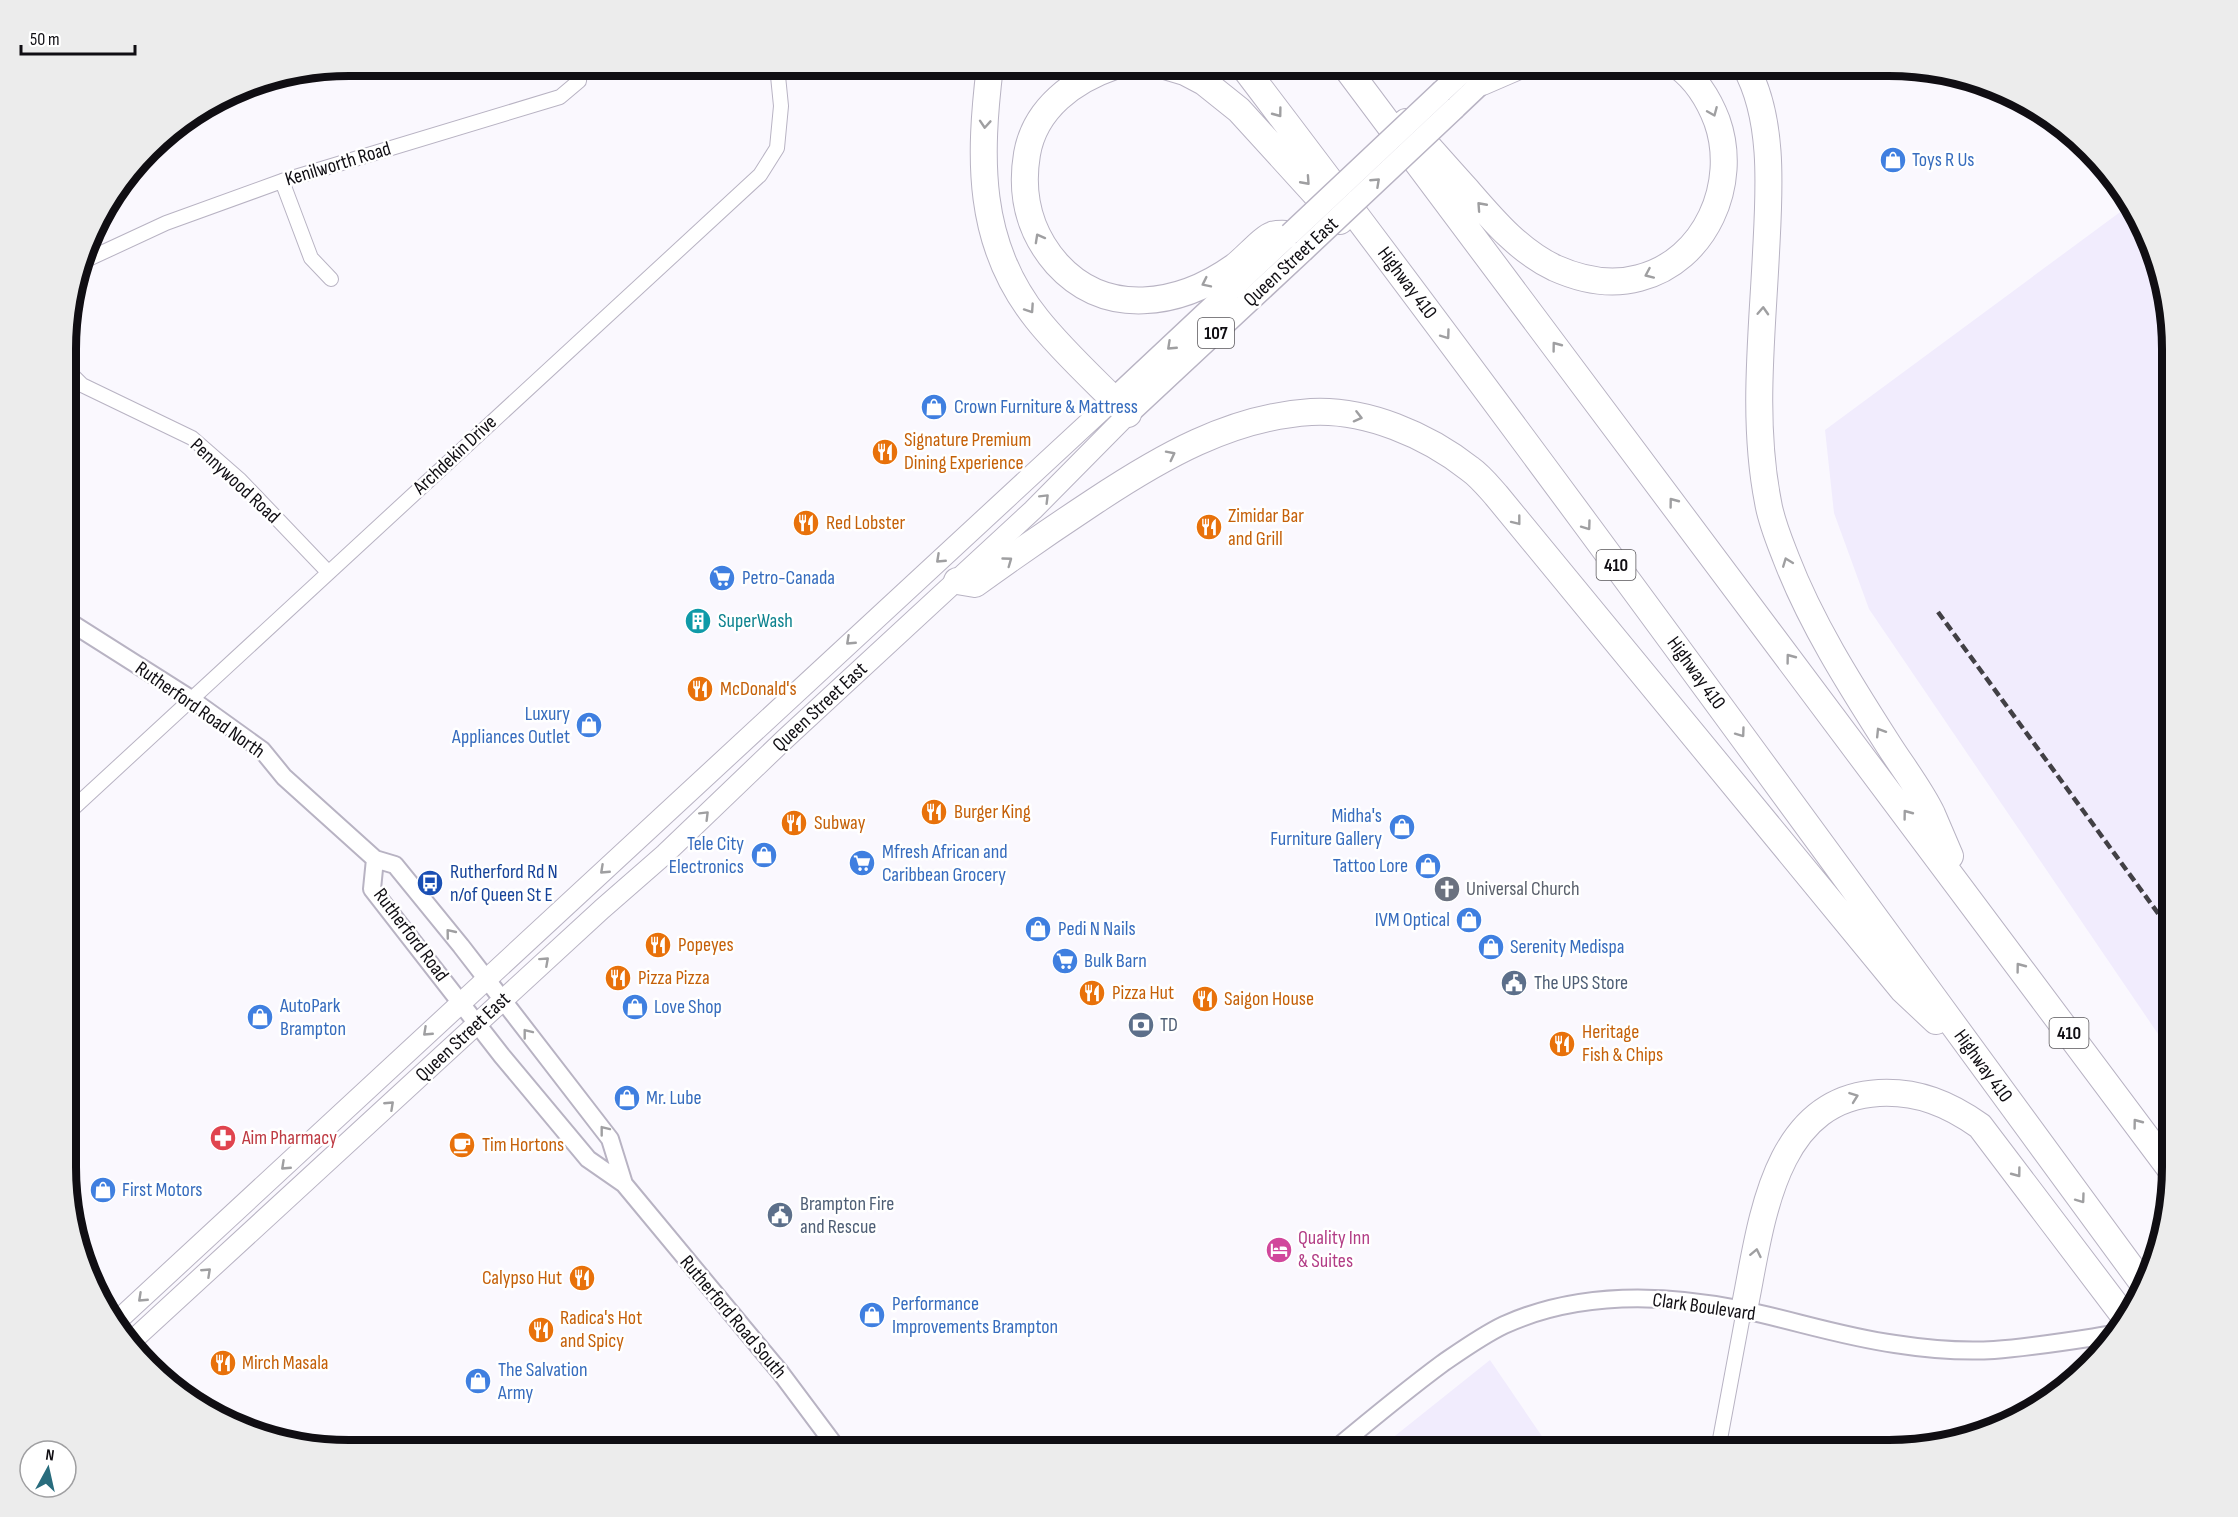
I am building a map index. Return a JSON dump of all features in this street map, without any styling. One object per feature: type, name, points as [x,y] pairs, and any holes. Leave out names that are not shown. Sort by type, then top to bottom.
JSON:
[{"type":"highway","points":[[989,76],[983,161],[986,205],[996,246],[1013,283],[1035,317],[1121,407]]},
{"type":"highway","points":[[1090,76],[1075,84],[1059,97],[1044,115],[1028,149],[1024,174],[1027,213],[1044,247],[1065,272],[1083,286],[1103,295],[1132,301],[1161,299],[1216,278],[1236,266],[1271,235],[1297,242]]},
{"type":"highway","points":[[1193,76],[1204,82],[1239,110],[1356,240],[1400,273]]},
{"type":"highway","name":"Highway 410","points":[[1251,76],[1400,273],[1836,861],[2138,1277]]},
{"type":"highway","name":"410","points":[[1353,76],[2162,1158]]},
{"type":"highway","points":[[1359,76],[1376,88],[1497,224],[1525,250],[1554,268],[1587,280],[1608,282],[1641,278],[1675,260],[1704,231],[1720,194],[1724,173],[1720,132],[1705,95],[1690,76]]},
{"type":"highway","points":[[1751,76],[1760,109],[1767,153],[1768,206],[1760,369],[1760,423],[1762,466],[1768,505],[1797,587],[1860,701],[1931,812],[1967,895]]},
{"type":"highway","points":[[957,581],[975,584],[1052,528],[1130,477],[1172,454],[1242,424],[1312,412],[1350,414],[1388,424],[1419,438],[1472,470],[1496,495],[1903,990],[1984,1067]]},
{"type":"highway","points":[[1744,1310],[1770,1194],[1792,1141],[1811,1120],[1832,1105],[1863,1094],[1894,1092],[1919,1095],[1942,1103],[1980,1126],[2121,1311]]},
{"type":"main road","name":"Queen Street East","points":[[121,1317],[486,979],[1121,407],[1449,100],[1478,76]]},
{"type":"main road","name":"Queen Street East","points":[[136,1337],[502,1000],[665,855],[785,739],[1033,510],[1121,407]]},
{"type":"street","name":"Kenilworth Road","points":[[93,257],[166,223],[282,181],[560,97],[579,81],[579,76]]},
{"type":"street","name":"Archdekin Drive","points":[[76,806],[759,175],[777,148],[781,106],[778,76]]},
{"type":"street","points":[[282,181],[311,258],[331,279]]},
{"type":"street","name":"Pennywood Road","points":[[76,379],[82,385],[192,438],[240,480],[328,572]]},
{"type":"street","name":"Rutherford Road North","points":[[76,626],[191,699],[262,750],[284,777],[375,859]]},
{"type":"street","name":"Rutherford Road","points":[[477,1024],[372,889],[375,859],[395,866],[486,979]]},
{"type":"street","name":"Rutherford Road South","points":[[486,979],[610,1139],[624,1184]]},
{"type":"street","name":"Rutherford Road South","points":[[477,1024],[588,1159],[624,1184],[776,1368],[831,1440]]},
{"type":"street","name":"Clark Boulevard","points":[[1346,1440],[1413,1385],[1467,1346],[1504,1325],[1550,1309],[1584,1302],[1623,1298],[1674,1299],[1744,1310],[1893,1344],[1944,1350],[1993,1350],[2104,1336]]},
{"type":"street","points":[[1720,1440],[1744,1310]]},
{"type":"shaded area","points":[[2123,210],[2141,245],[2152,279],[2159,314],[2162,349],[2162,1040],[1869,609],[1834,513],[1825,430]]},
{"type":"shaded area","points":[[1490,1360],[1545,1440],[1390,1440]]},
{"type":"railway","points":[[1938,612],[2162,919]]},
{"type":"place","name":"Toys R Us","points":[[1893,160]]},
{"type":"place","name":"Crown Furniture & Mattress","points":[[934,407]]},
{"type":"place","name":"Signature Premium Dining Experience","points":[[885,452]]},
{"type":"place","name":"Red Lobster","points":[[806,523]]},
{"type":"place","name":"Zimidar Bar and Grill","points":[[1209,527]]},
{"type":"place","name":"Petro-Canada","points":[[722,578]]},
{"type":"place","name":"SuperWash","points":[[698,621]]},
{"type":"place","name":"McDonald's","points":[[700,689]]},
{"type":"place","name":"Luxury Appliances Outlet","points":[[589,725]]},
{"type":"place","name":"Burger King","points":[[934,812]]},
{"type":"place","name":"Subway","points":[[794,823]]},
{"type":"place","name":"Midha's Furniture Gallery","points":[[1402,827]]},
{"type":"place","name":"Tele City Electronics","points":[[764,855]]},
{"type":"place","name":"Mfresh African and Caribbean Grocery","points":[[862,863]]},
{"type":"place","name":"Tattoo Lore","points":[[1428,866]]},
{"type":"place","name":"Rutherford Rd N n/of Queen St E","points":[[430,883]]},
{"type":"place","name":"Universal Church","points":[[1447,889]]},
{"type":"place","name":"IVM Optical","points":[[1469,920]]},
{"type":"place","name":"Pedi N Nails","points":[[1038,929]]},
{"type":"place","name":"Popeyes","points":[[658,945]]},
{"type":"place","name":"Serenity Medispa","points":[[1491,947]]},
{"type":"place","name":"Bulk Barn","points":[[1065,961]]},
{"type":"place","name":"Pizza Pizza","points":[[618,978]]},
{"type":"place","name":"The UPS Store","points":[[1514,983]]},
{"type":"place","name":"Pizza Hut","points":[[1092,993]]},
{"type":"place","name":"Saigon House","points":[[1205,999]]},
{"type":"place","name":"Love Shop","points":[[635,1007]]},
{"type":"place","name":"AutoPark Brampton","points":[[260,1017]]},
{"type":"place","name":"TD","points":[[1141,1025]]},
{"type":"place","name":"Heritage Fish & Chips","points":[[1562,1044]]},
{"type":"place","name":"Mr. Lube","points":[[627,1098]]},
{"type":"place","name":"Aim Pharmacy","points":[[223,1138]]},
{"type":"place","name":"Tim Hortons","points":[[462,1145]]},
{"type":"place","name":"First Motors","points":[[103,1190]]},
{"type":"place","name":"Brampton Fire and Rescue","points":[[780,1215]]},
{"type":"place","name":"Quality Inn & Suites","points":[[1279,1250]]},
{"type":"place","name":"Calypso Hut","points":[[582,1278]]},
{"type":"place","name":"Performance Improvements Brampton","points":[[872,1315]]},
{"type":"place","name":"Radica's Hot and Spicy","points":[[541,1330]]},
{"type":"place","name":"Mirch Masala","points":[[223,1363]]},
{"type":"place","name":"The Salvation Army","points":[[478,1381]]}]
